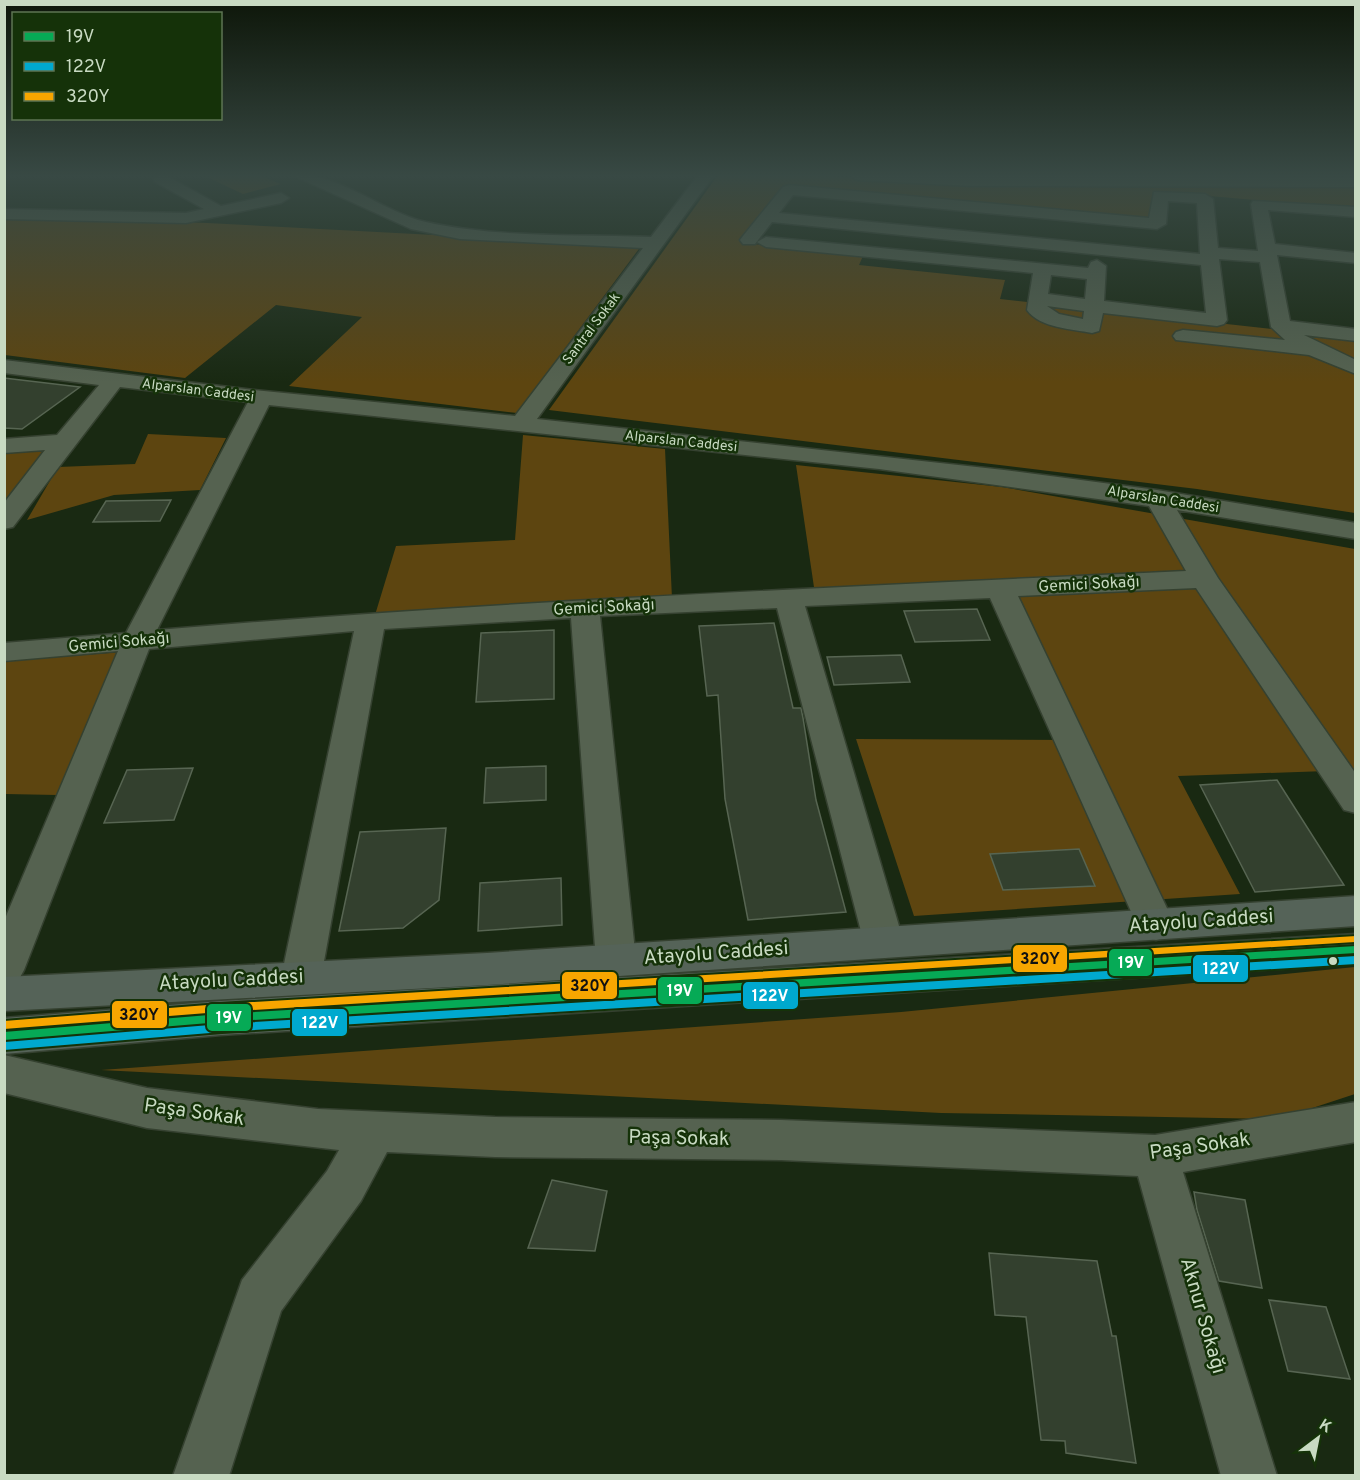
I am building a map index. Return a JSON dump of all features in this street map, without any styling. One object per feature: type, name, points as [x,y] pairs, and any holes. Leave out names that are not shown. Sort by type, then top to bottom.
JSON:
[{"type":"main road","name":"Atayolu Caddesi","points":[[4,994],[615,961],[1356,910]]},
{"type":"main road","name":"Atayolu Caddesi","points":[[4,1036],[221,1018],[1356,949]]},
{"type":"street","name":"Santral Sokak","points":[[521,424],[655,244]]},
{"type":"street","points":[[789,244],[1042,269],[1096,270],[1092,327]]},
{"type":"street","points":[[1066,244],[1209,257],[1356,258]]},
{"type":"street","points":[[1038,299],[1217,320],[1208,244]]},
{"type":"street","points":[[1266,244],[1281,327],[1312,349],[1356,368]]},
{"type":"street","points":[[1269,258],[1356,275]]},
{"type":"street","points":[[1042,269],[1037,310],[1053,319],[1115,329]]},
{"type":"street","points":[[1281,327],[1356,335]]},
{"type":"street","points":[[1162,334],[1312,349]]},
{"type":"street","name":"Alparslan Caddesi","points":[[4,366],[261,398],[1001,477],[1157,498],[1356,531]]},
{"type":"street","points":[[4,521],[114,381]]},
{"type":"street","points":[[4,970],[138,641],[261,398]]},
{"type":"street","points":[[4,446],[64,442]]},
{"type":"street","points":[[1157,498],[1204,579],[1356,801]]},
{"type":"street","name":"Gemici Sokağı","points":[[4,652],[371,621],[585,608],[1204,579]]},
{"type":"street","points":[[1001,590],[1156,925]]},
{"type":"street","points":[[789,600],[884,943]]},
{"type":"street","points":[[585,608],[615,961]]},
{"type":"street","points":[[301,978],[371,621]]},
{"type":"street","name":"Paşa Sokak","points":[[4,1074],[147,1107],[318,1129],[495,1137],[781,1140],[1155,1156],[1355,1125]]},
{"type":"street","points":[[201,1476],[260,1298],[344,1186],[374,1132]]},
{"type":"street","name":"Aknur Sokağı","points":[[1155,1156],[1249,1476]]},
{"type":"shaded area","points":[[5,244],[605,244],[641,246],[517,413],[289,386],[362,317],[276,305],[185,378],[5,355]]},
{"type":"shaded area","points":[[668,244],[754,244],[863,256],[859,265],[1005,280],[1000,299],[1355,338],[1355,513],[1197,489],[549,410]]},
{"type":"shaded area","points":[[148,434],[226,438],[200,490],[114,495],[27,520],[58,467],[135,464]]},
{"type":"shaded area","points":[[523,435],[665,449],[672,598],[375,615],[396,546],[515,540]]},
{"type":"shaded area","points":[[52,447],[5,514],[5,451]]},
{"type":"shaded area","points":[[796,465],[1002,487],[1355,549],[1355,770],[1178,776],[1240,894],[914,916],[856,739],[1082,740],[1006,584],[815,594]]},
{"type":"shaded area","points":[[122,652],[57,795],[5,794],[5,661]]},
{"type":"shaded area","points":[[1355,967],[1355,1094],[1279,1119],[941,1113],[101,1070],[901,1012]]},
{"type":"building","points":[[4,378],[80,387],[22,429],[4,428]]},
{"type":"building","points":[[171,500],[160,521],[93,522],[106,501]]},
{"type":"building","points":[[977,609],[990,640],[915,642],[904,611]]},
{"type":"building","points":[[774,623],[793,708],[801,708],[816,800],[846,912],[748,920],[725,799],[718,695],[707,696],[699,626]]},
{"type":"building","points":[[554,630],[554,699],[476,702],[481,633]]},
{"type":"building","points":[[901,655],[910,682],[834,685],[827,657]]},
{"type":"building","points":[[546,766],[546,800],[484,803],[486,768]]},
{"type":"building","points":[[193,768],[174,820],[104,823],[127,770]]},
{"type":"building","points":[[1277,780],[1344,885],[1255,892],[1200,785]]},
{"type":"building","points":[[446,828],[439,900],[403,928],[339,931],[360,832]]},
{"type":"building","points":[[1079,849],[1095,886],[1003,890],[990,854]]},
{"type":"building","points":[[561,878],[562,925],[478,931],[480,883]]},
{"type":"building","points":[[552,1180],[607,1191],[595,1251],[528,1248]]},
{"type":"building","points":[[1194,1192],[1245,1200],[1262,1288],[1219,1281],[1197,1210]]},
{"type":"building","points":[[989,1253],[1097,1261],[1112,1336],[1116,1336],[1136,1463],[1066,1453],[1065,1441],[1041,1440],[1026,1317],[995,1315]]},
{"type":"building","points":[[1269,1300],[1326,1307],[1350,1379],[1288,1371]]},
{"type":"transit line","name":"320Y","points":[[4,1025],[220,1008],[1355,939]]},
{"type":"transit line","name":"19V","points":[[4,1036],[221,1018],[1356,949]]},
{"type":"transit line","name":"122V","points":[[5,1046],[222,1028],[1356,960]]}]
